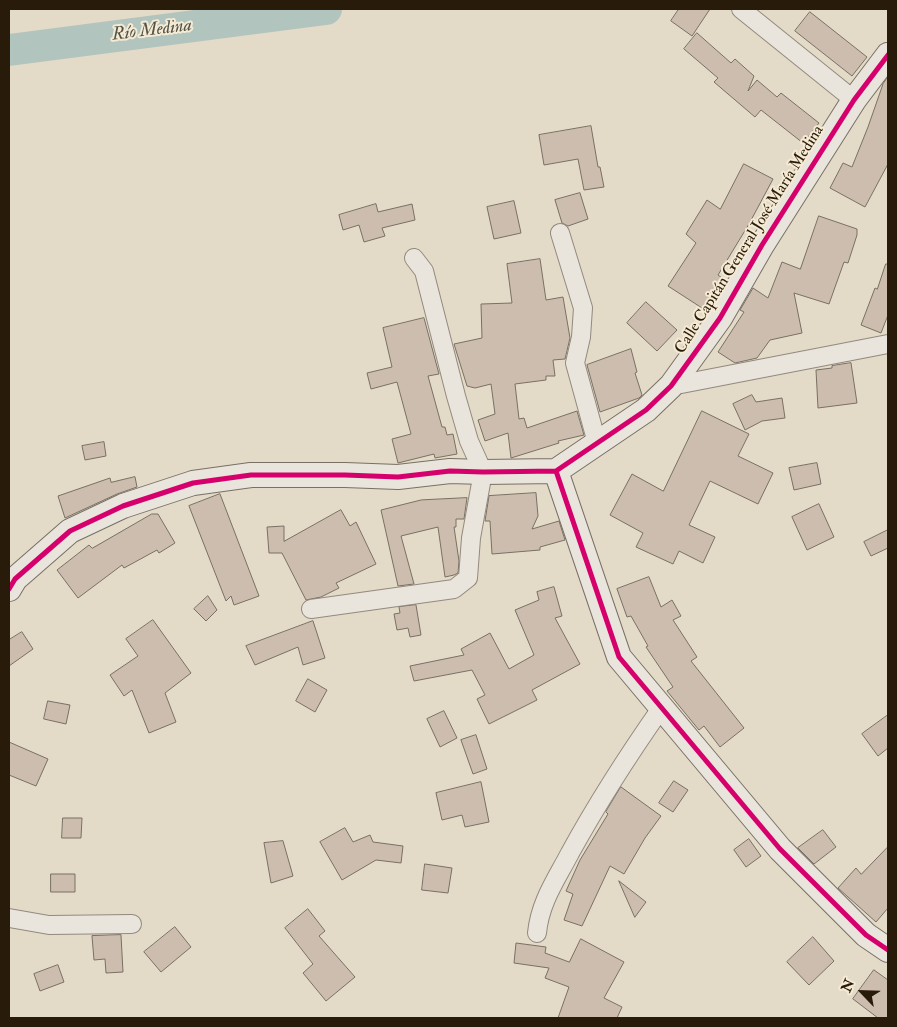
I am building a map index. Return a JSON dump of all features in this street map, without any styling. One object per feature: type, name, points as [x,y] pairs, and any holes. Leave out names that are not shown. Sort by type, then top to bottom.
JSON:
[{"type":"street","points":[[741,9],[854,100]]},
{"type":"street","name":"Calle Capitán General José María Medina","points":[[556,471],[646,410],[671,386],[720,318],[762,245],[854,100],[888,55]]},
{"type":"street","points":[[560,233],[583,308],[582,337],[576,363],[597,443]]},
{"type":"street","points":[[311,608],[454,589],[468,578],[471,538],[483,472],[469,441],[458,405],[424,271],[414,258]]},
{"type":"street","points":[[671,386],[888,344]]},
{"type":"street","points":[[9,589],[15,579],[70,531],[123,506],[193,483],[251,475],[398,478],[450,471],[556,471],[619,657],[780,849],[866,935],[888,950]]},
{"type":"street","points":[[537,933],[538,919],[545,899],[596,807],[662,707]]},
{"type":"street","points":[[9,918],[49,925],[132,924]]},
{"type":"building","points":[[679,9],[710,9],[692,36],[671,21]]},
{"type":"building","points":[[810,12],[867,57],[852,76],[795,31]]},
{"type":"building","points":[[697,33],[731,63],[735,59],[754,76],[748,91],[757,80],[777,97],[781,93],[819,123],[803,143],[761,110],[755,117],[714,82],[718,78],[684,49]]},
{"type":"building","points":[[888,77],[888,164],[865,207],[830,188],[843,163],[852,167],[883,84]]},
{"type":"building","points":[[591,126],[598,167],[600,167],[604,187],[584,190],[578,159],[544,165],[539,135]]},
{"type":"building","points":[[744,164],[773,179],[749,224],[718,275],[722,278],[702,308],[668,286],[696,243],[686,234],[707,200],[720,209]]},
{"type":"building","points":[[580,193],[588,219],[568,226],[562,223],[555,200]]},
{"type":"building","points":[[514,201],[521,233],[494,239],[487,207]]},
{"type":"building","points":[[376,204],[378,212],[412,204],[415,220],[382,228],[385,236],[364,242],[359,225],[343,230],[339,215]]},
{"type":"building","points":[[819,216],[857,229],[857,235],[848,263],[844,262],[829,304],[794,293],[802,333],[770,340],[757,358],[735,363],[718,352],[744,312],[740,310],[753,288],[768,298],[782,262],[800,269]]},
{"type":"building","points":[[540,259],[546,300],[563,297],[570,338],[565,359],[553,360],[555,376],[546,376],[546,380],[515,384],[519,419],[524,418],[527,428],[577,411],[584,435],[558,441],[559,443],[511,458],[508,433],[485,441],[478,420],[495,414],[491,384],[475,388],[467,386],[454,344],[482,338],[481,304],[512,303],[507,264]]},
{"type":"building","points":[[886,264],[888,264],[888,315],[881,333],[861,325]]},
{"type":"building","points":[[646,302],[677,330],[657,351],[627,323]]},
{"type":"building","points":[[424,318],[439,374],[428,376],[442,427],[445,427],[447,435],[453,434],[457,454],[435,458],[434,454],[398,463],[392,439],[411,434],[397,382],[371,389],[367,373],[392,367],[383,328]]},
{"type":"building","points":[[631,349],[637,372],[635,373],[642,395],[639,398],[600,412],[587,365]]},
{"type":"building","points":[[851,363],[857,403],[818,408],[816,370]]},
{"type":"building","points":[[752,395],[756,402],[782,398],[785,418],[762,421],[745,430],[733,404]]},
{"type":"building","points":[[702,411],[749,434],[738,456],[773,473],[758,504],[710,481],[689,525],[715,537],[703,563],[679,551],[673,564],[636,547],[643,533],[610,515],[632,474],[663,491]]},
{"type":"building","points":[[104,442],[106,456],[85,460],[82,446]]},
{"type":"building","points":[[817,463],[821,484],[794,490],[789,468]]},
{"type":"building","points":[[135,477],[137,487],[65,518],[58,496],[110,478],[111,482]]},
{"type":"building","points":[[536,493],[538,516],[532,529],[559,521],[565,540],[540,547],[540,550],[492,554],[490,521],[485,521],[489,496]]},
{"type":"building","points":[[220,494],[259,596],[234,605],[231,596],[226,601],[189,506]]},
{"type":"building","points":[[467,498],[464,519],[456,519],[456,527],[454,527],[459,561],[458,573],[445,577],[438,527],[401,536],[414,584],[398,586],[381,510],[421,500]]},
{"type":"building","points":[[819,504],[834,537],[807,550],[792,517]]},
{"type":"building","points":[[341,510],[350,526],[356,522],[376,564],[336,583],[339,588],[321,597],[306,600],[282,553],[269,553],[267,527],[284,526],[284,541]]},
{"type":"building","points":[[152,514],[158,514],[175,543],[159,553],[157,550],[124,568],[122,565],[78,598],[57,570],[89,545],[92,548]]},
{"type":"building","points":[[888,530],[888,548],[871,556],[864,542]]},
{"type":"building","points":[[649,577],[661,607],[672,600],[681,616],[673,620],[697,657],[691,661],[744,728],[720,747],[704,726],[699,730],[667,691],[673,687],[646,647],[648,646],[631,616],[627,617],[617,589]]},
{"type":"building","points":[[554,587],[562,616],[555,618],[580,664],[532,690],[537,700],[489,724],[477,699],[485,695],[472,670],[414,681],[410,666],[464,655],[461,649],[490,633],[509,669],[534,655],[515,610],[539,600],[537,592]]},
{"type":"building","points":[[208,596],[217,610],[206,621],[194,609]]},
{"type":"building","points":[[416,605],[421,635],[410,637],[408,628],[397,630],[394,614],[400,613],[399,607]]},
{"type":"building","points":[[153,620],[191,673],[165,693],[176,722],[149,733],[132,690],[124,696],[110,675],[138,656],[126,639]]},
{"type":"building","points":[[313,621],[325,658],[303,665],[298,647],[255,665],[246,646]]},
{"type":"building","points":[[22,632],[33,649],[9,666],[9,640]]},
{"type":"building","points":[[308,679],[327,690],[315,712],[296,701]]},
{"type":"building","points":[[48,701],[70,705],[66,724],[44,719]]},
{"type":"building","points":[[444,711],[457,738],[440,747],[427,719]]},
{"type":"building","points":[[888,715],[888,748],[878,756],[862,734]]},
{"type":"building","points":[[476,735],[487,769],[473,774],[461,740]]},
{"type":"building","points":[[9,742],[48,759],[36,786],[9,775]]},
{"type":"building","points":[[674,781],[688,790],[673,812],[659,803]]},
{"type":"building","points":[[481,782],[489,822],[465,827],[462,815],[442,820],[436,793]]},
{"type":"building","points":[[621,787],[661,816],[645,838],[624,874],[610,866],[582,926],[564,920],[573,894],[566,891],[580,860],[608,814],[606,812]]},
{"type":"building","points":[[63,818],[82,818],[81,838],[62,838]]},
{"type":"building","points":[[345,828],[353,842],[370,835],[373,842],[403,846],[401,863],[376,860],[342,880],[320,842]]},
{"type":"building","points":[[823,830],[836,847],[814,864],[798,848]]},
{"type":"building","points":[[749,839],[761,856],[746,867],[734,850]]},
{"type":"building","points":[[283,841],[293,876],[271,883],[264,843]]},
{"type":"building","points":[[888,847],[888,908],[876,922],[838,888],[856,868],[861,874]]},
{"type":"building","points":[[425,864],[452,868],[448,893],[422,890]]},
{"type":"building","points":[[51,874],[75,874],[75,892],[51,892]]},
{"type":"building","points":[[619,881],[646,902],[635,917]]},
{"type":"building","points":[[308,909],[325,931],[319,936],[355,977],[326,1001],[303,973],[313,964],[285,928]]},
{"type":"building","points":[[175,927],[191,947],[161,972],[144,952]]},
{"type":"building","points":[[121,935],[123,972],[106,973],[105,959],[94,960],[92,936]]},
{"type":"building","points":[[813,937],[834,961],[809,985],[787,962]]},
{"type":"building","points":[[581,939],[624,962],[604,998],[622,1007],[617,1018],[558,1018],[569,987],[545,978],[549,968],[514,963],[516,943],[546,947],[545,953],[569,962]]},
{"type":"building","points":[[58,965],[64,982],[40,991],[34,974]]},
{"type":"building","points":[[874,970],[888,980],[888,1018],[878,1018],[853,999]]},
{"type":"waterway","name":"Río Medina","points":[[9,50],[326,9]]},
{"type":"cycle path","points":[[9,589],[15,579],[70,531],[123,506],[193,483],[251,475],[398,477],[450,471],[556,471],[646,410],[671,386],[720,318],[762,245],[854,100],[888,55]]},
{"type":"cycle path","points":[[556,471],[619,657],[780,849],[866,935],[888,950]]}]
